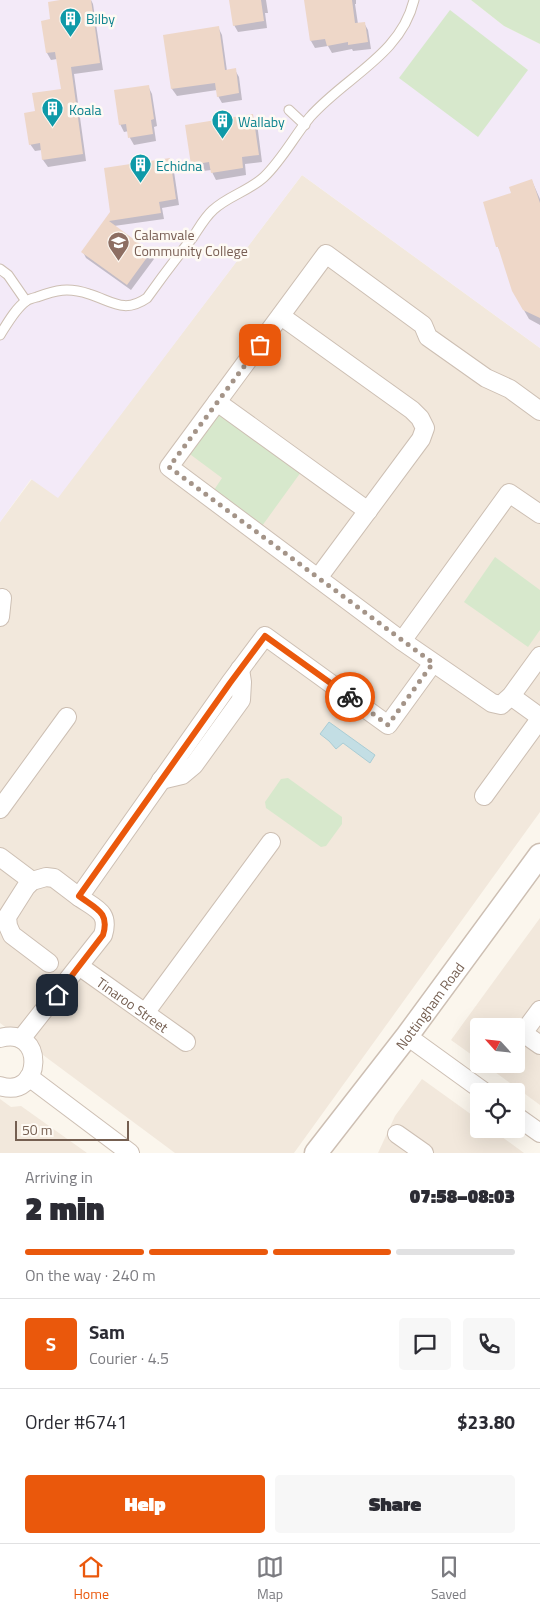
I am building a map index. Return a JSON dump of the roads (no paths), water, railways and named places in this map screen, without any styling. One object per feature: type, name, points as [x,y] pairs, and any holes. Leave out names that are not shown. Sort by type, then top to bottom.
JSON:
[{"type":"street","points":[[540,411],[510,389],[486,378],[428,337],[423,325],[326,254],[169,467],[402,641],[492,703],[501,706],[511,696],[540,656]]},
{"type":"street","points":[[281,316],[412,410],[420,418],[425,428],[421,439],[318,578]]},
{"type":"street","points":[[217,402],[368,511]]},
{"type":"street","points":[[402,641],[509,493],[540,514]]},
{"type":"street","points":[[0,617],[2,598]]},
{"type":"street","points":[[79,896],[265,636],[388,725],[433,663]]},
{"type":"street","points":[[484,796],[540,718],[511,696]]},
{"type":"street","points":[[0,809],[67,717]]},
{"type":"street","points":[[145,1013],[271,842]]},
{"type":"street","name":"Nottingham Road","points":[[316,1153],[407,1036],[540,855]]},
{"type":"street","points":[[0,857],[32,881]]},
{"type":"street","points":[[21,1039],[103,935],[106,924],[104,915],[54,878],[46,877],[32,881],[26,887],[7,917],[12,935],[49,963]]},
{"type":"street","name":"Tinaroo Street","points":[[79,966],[186,1042]]},
{"type":"street","points":[[525,1031],[540,1010]]},
{"type":"street","points":[[407,1036],[471,1083]]},
{"type":"street","points":[[0,1038],[21,1039],[28,1045],[34,1060],[33,1070],[24,1083],[10,1088],[0,1086]]},
{"type":"street","points":[[525,1040],[540,1045]]},
{"type":"street","points":[[29,1077],[130,1153]]},
{"type":"street","points":[[525,1122],[540,1133]]},
{"type":"street","points":[[397,1134],[424,1153]]},
{"type":"lane","points":[[0,335],[10,318],[26,301],[51,291],[70,290],[125,305],[137,304],[147,298],[213,210],[229,198],[256,184],[265,176],[305,125],[329,99],[393,43],[406,23],[414,0]]},
{"type":"lane","points":[[288,110],[305,125]]},
{"type":"lane","points":[[0,269],[8,275],[26,301]]},
{"type":"water","points":[[329,722],[375,755],[370,763],[343,743],[336,749],[320,734]]},
{"type":"place","name":"Bilby","points":[[70,37]]},
{"type":"place","name":"Koala","points":[[53,128]]},
{"type":"place","name":"Wallaby","points":[[222,140]]},
{"type":"place","name":"Echidna","points":[[140,184]]},
{"type":"place","name":"Calamvale Community College","points":[[118,261]]}]
